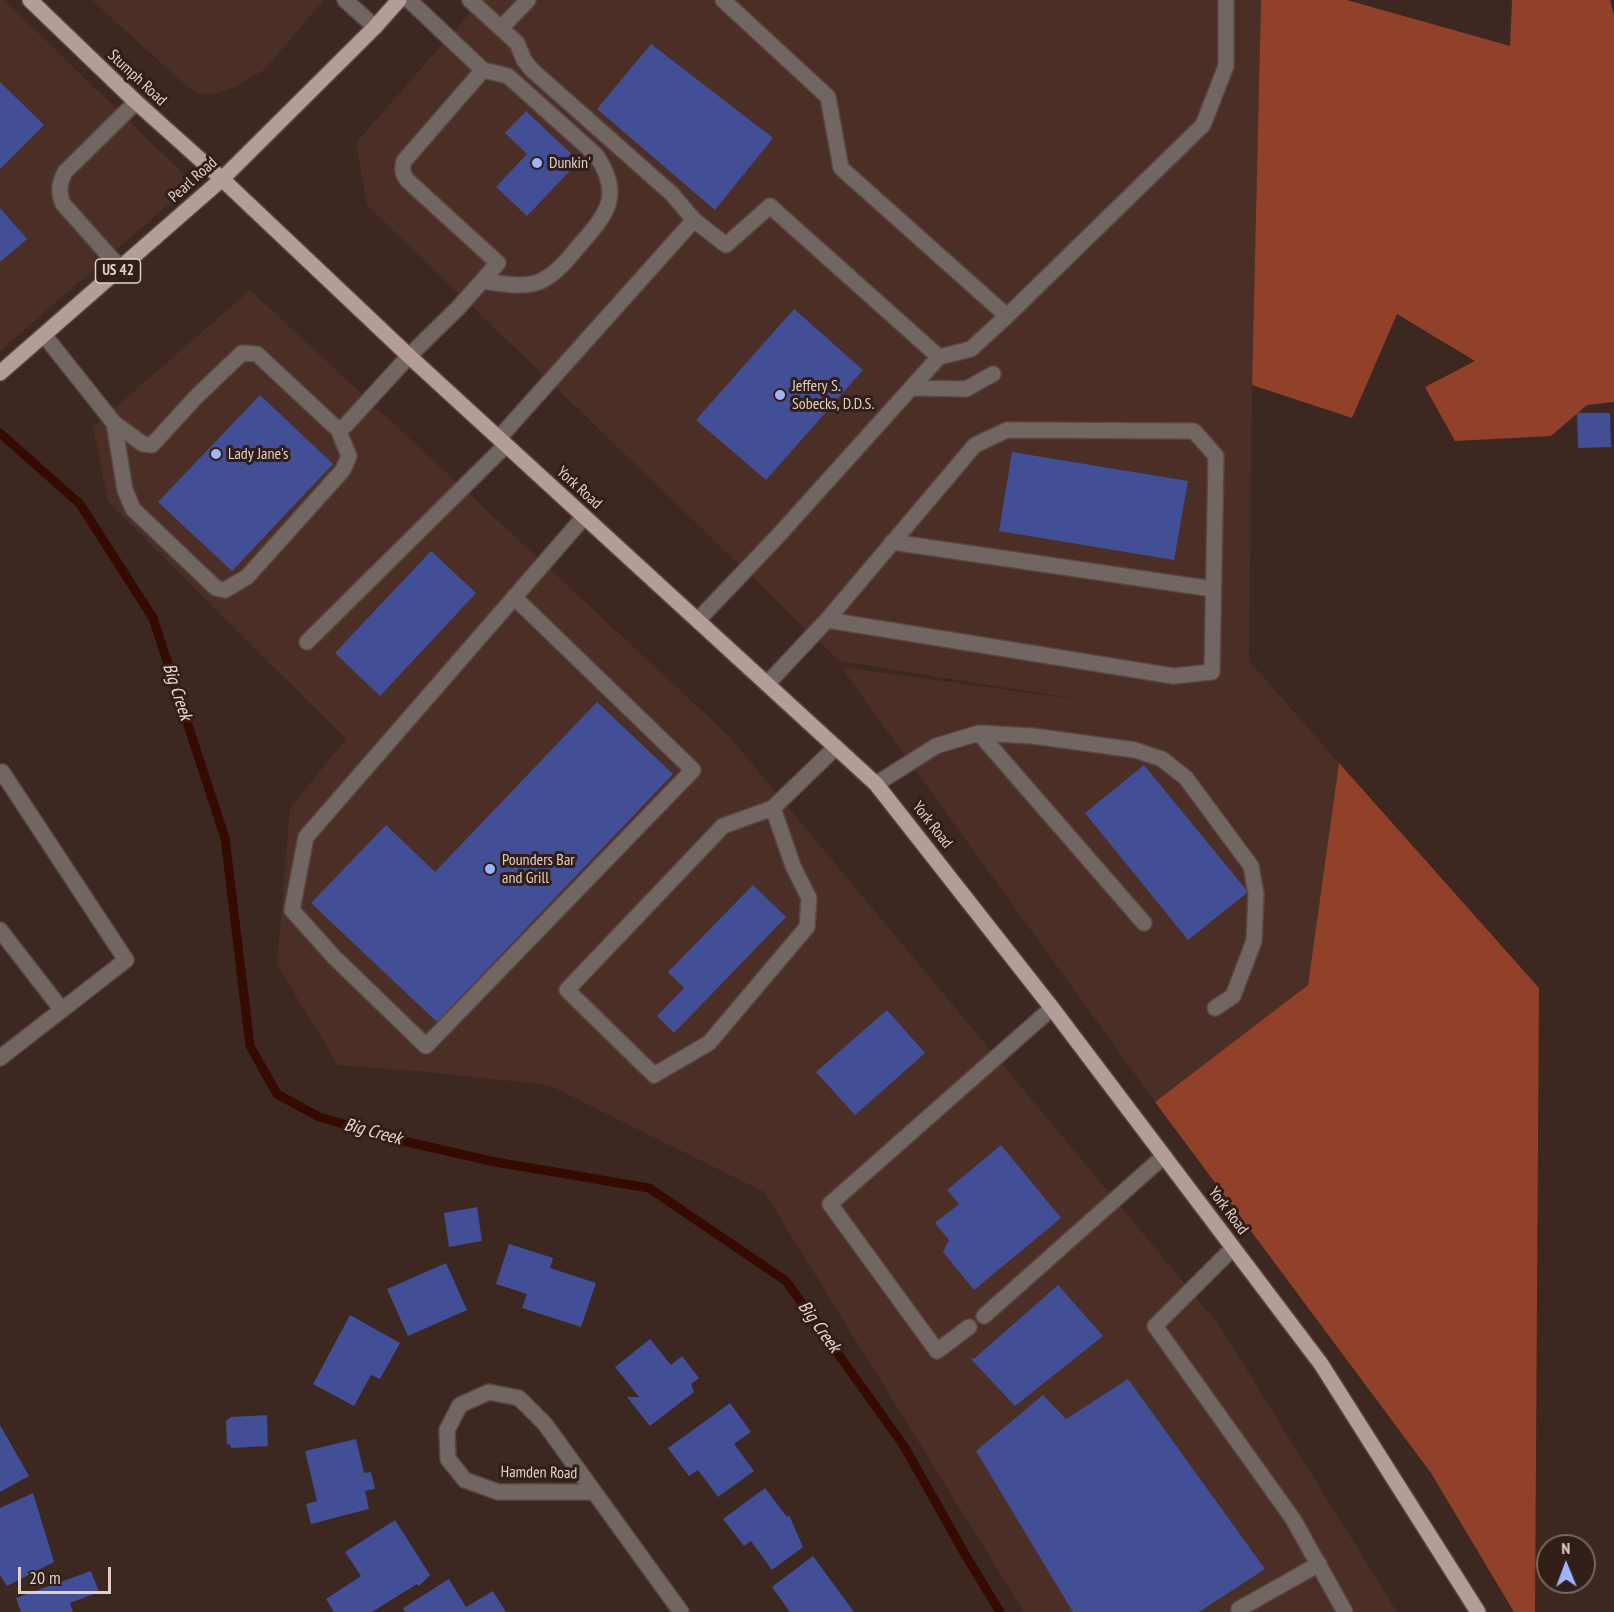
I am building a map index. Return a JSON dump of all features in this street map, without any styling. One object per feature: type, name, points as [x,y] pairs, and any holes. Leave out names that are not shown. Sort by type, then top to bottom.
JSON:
[{"type":"main road","name":"Stumph Road","points":[[30,0],[136,102],[222,179]]},
{"type":"main road","name":"Pearl Road","points":[[0,373],[222,179],[375,27],[399,0]]},
{"type":"main road","name":"York Road","points":[[222,179],[409,356],[876,784],[1052,1008],[1321,1364],[1478,1612]]},
{"type":"street","points":[[345,0],[375,27]]},
{"type":"street","points":[[409,0],[483,70],[508,76],[596,155],[606,170],[611,196],[602,220],[558,270],[540,282],[517,285],[482,281]]},
{"type":"street","points":[[470,0],[517,43],[524,60],[532,70],[672,194],[694,220],[726,245],[770,206],[939,357]]},
{"type":"street","points":[[501,28],[528,0]]},
{"type":"street","points":[[723,0],[828,97],[841,168],[1007,316]]},
{"type":"street","points":[[698,620],[777,537],[939,357],[971,349],[1203,125],[1226,66],[1226,0]]},
{"type":"street","points":[[338,429],[345,426],[409,356],[459,307],[498,262],[407,180],[402,168],[404,161],[483,70]]},
{"type":"street","points":[[121,269],[63,204],[59,191],[60,181],[65,172],[136,102]]},
{"type":"street","points":[[307,642],[503,442],[694,220]]},
{"type":"street","points":[[44,335],[114,423],[143,444],[152,445],[196,397],[242,353],[257,354],[338,429],[349,456],[344,470],[247,577],[225,590],[216,588],[133,509],[125,489],[114,423]]},
{"type":"street","points":[[911,388],[966,389],[993,374]]},
{"type":"street","points":[[767,684],[827,620],[975,445],[1006,430],[1194,431],[1216,456],[1212,672],[1173,676],[827,620]]},
{"type":"street","points":[[514,597],[693,770],[426,1046],[334,957],[292,910],[306,837],[514,597],[584,517]]},
{"type":"street","points":[[892,542],[1213,589]]},
{"type":"street","points":[[876,784],[936,746],[979,732],[1033,736],[1136,750],[1161,759],[1186,778],[1251,866],[1256,894],[1254,941],[1233,996],[1215,1008]]},
{"type":"street","points":[[979,732],[1029,793],[1144,922]]},
{"type":"street","points":[[774,808],[792,866],[809,898],[807,927],[709,1044],[654,1075],[567,990],[723,826],[774,808],[836,747]]},
{"type":"street","points":[[0,773],[126,960],[0,1058]]},
{"type":"street","points":[[0,930],[62,1010]]},
{"type":"street","points":[[969,1327],[937,1352],[830,1204],[1052,1008]]},
{"type":"street","points":[[984,1316],[1164,1156]]},
{"type":"street","points":[[1233,1248],[1155,1326],[1293,1519],[1346,1612]]},
{"type":"street","name":"Hamden Road","points":[[594,1492],[498,1492],[465,1480],[448,1459],[447,1430],[460,1405],[489,1392],[519,1398],[545,1424],[681,1612]]},
{"type":"street","points":[[1240,1612],[1239,1609],[1319,1564]]},
{"type":"shaded area","points":[[0,0],[4,0],[193,183],[0,351]]},
{"type":"shaded area","points":[[92,0],[324,0],[264,70],[233,88],[219,93],[199,94],[181,81]]},
{"type":"shaded area","points":[[481,0],[1261,0],[1252,385],[1249,661],[1339,763],[1308,985],[1155,1102],[841,667],[1102,703],[839,661],[367,205],[356,143]]},
{"type":"shaded area","points":[[1261,0],[1347,0],[1510,46],[1512,0],[1610,0],[1614,16],[1614,402],[1587,405],[1551,436],[1455,441],[1425,387],[1475,361],[1397,314],[1352,418],[1252,385]]},
{"type":"shaded area","points":[[250,290],[729,736],[1219,1325],[1397,1612],[1024,1612],[764,1192],[549,1085],[338,1065],[277,965],[290,808],[346,739],[108,502],[93,427]]},
{"type":"shaded area","points":[[1339,763],[1539,988],[1535,1612],[1514,1612],[1431,1473],[1155,1102],[1308,985]]},
{"type":"building","points":[[651,44],[773,138],[715,210],[597,109]]},
{"type":"building","points":[[0,82],[44,125],[0,169]]},
{"type":"building","points":[[526,111],[579,161],[527,216],[496,187],[527,154],[505,133]]},
{"type":"building","points":[[0,208],[27,239],[0,262]]},
{"type":"building","name":"Jeffery S. Sobecks, D.D.S.","points":[[794,309],[863,370],[766,480],[696,420]]},
{"type":"building","points":[[260,395],[333,464],[232,571],[158,502]]},
{"type":"building","points":[[1577,413],[1610,413],[1611,447],[1578,448]]},
{"type":"building","points":[[1012,452],[1188,481],[1174,560],[999,531]]},
{"type":"building","points":[[431,551],[476,593],[380,696],[335,653]]},
{"type":"building","points":[[597,702],[673,774],[437,1022],[311,903],[386,825],[435,872]]},
{"type":"building","points":[[1144,765],[1248,892],[1188,940],[1085,813]]},
{"type":"building","points":[[753,885],[786,917],[674,1033],[657,1016],[684,988],[668,972]]},
{"type":"building","points":[[887,1010],[925,1053],[855,1115],[816,1072]]},
{"type":"building","points":[[1001,1145],[1061,1218],[974,1290],[943,1252],[949,1240],[935,1223],[959,1204],[947,1190]]},
{"type":"building","points":[[477,1207],[482,1241],[449,1247],[444,1213]]},
{"type":"building","points":[[509,1244],[553,1258],[550,1268],[596,1283],[581,1327],[522,1308],[527,1294],[496,1284]]},
{"type":"building","points":[[446,1263],[467,1310],[408,1336],[387,1289]]},
{"type":"building","points":[[1058,1285],[1103,1336],[1015,1406],[971,1359],[975,1358]]},
{"type":"building","points":[[350,1315],[400,1343],[380,1379],[371,1375],[354,1406],[313,1384]]},
{"type":"building","points":[[650,1339],[671,1365],[682,1356],[699,1378],[691,1384],[694,1392],[650,1426],[627,1397],[639,1397],[615,1367]]},
{"type":"building","points":[[1128,1379],[1265,1569],[1199,1612],[1073,1612],[976,1451],[1043,1395],[1066,1419]]},
{"type":"building","points":[[730,1403],[751,1432],[734,1444],[754,1471],[718,1497],[698,1470],[689,1476],[668,1448]]},
{"type":"building","points":[[267,1415],[268,1446],[231,1448],[230,1444],[227,1445],[226,1421],[231,1417]]},
{"type":"building","points":[[0,1425],[29,1476],[0,1492]]},
{"type":"building","points":[[356,1439],[364,1473],[371,1472],[375,1489],[365,1491],[369,1509],[311,1524],[306,1504],[317,1501],[305,1451]]},
{"type":"building","points":[[765,1488],[787,1517],[789,1515],[803,1547],[772,1570],[751,1541],[744,1546],[723,1519]]},
{"type":"building","points":[[33,1493],[54,1562],[7,1586],[0,1575],[0,1508]]},
{"type":"building","points":[[395,1520],[430,1575],[419,1586],[417,1584],[372,1612],[334,1612],[326,1599],[361,1576],[345,1552]]},
{"type":"building","points":[[813,1556],[854,1612],[790,1612],[772,1587]]},
{"type":"building","points":[[91,1571],[99,1592],[70,1603],[73,1612],[21,1612],[16,1598]]},
{"type":"building","points":[[449,1579],[466,1607],[493,1591],[506,1612],[405,1612],[403,1608]]},
{"type":"waterway","name":"Big Creek","points":[[0,433],[80,504],[153,618],[225,838],[250,1046],[277,1094],[319,1117],[399,1140],[495,1162],[649,1188],[786,1281],[904,1446],[1000,1612]]},
{"type":"place","name":"Dunkin'","points":[[537,163]]},
{"type":"place","name":"Jeffery S. Sobecks, D.D.S.","points":[[780,395]]},
{"type":"place","name":"Lady Jane's","points":[[216,454]]},
{"type":"place","name":"Pounders Bar and Grill","points":[[490,869]]}]
